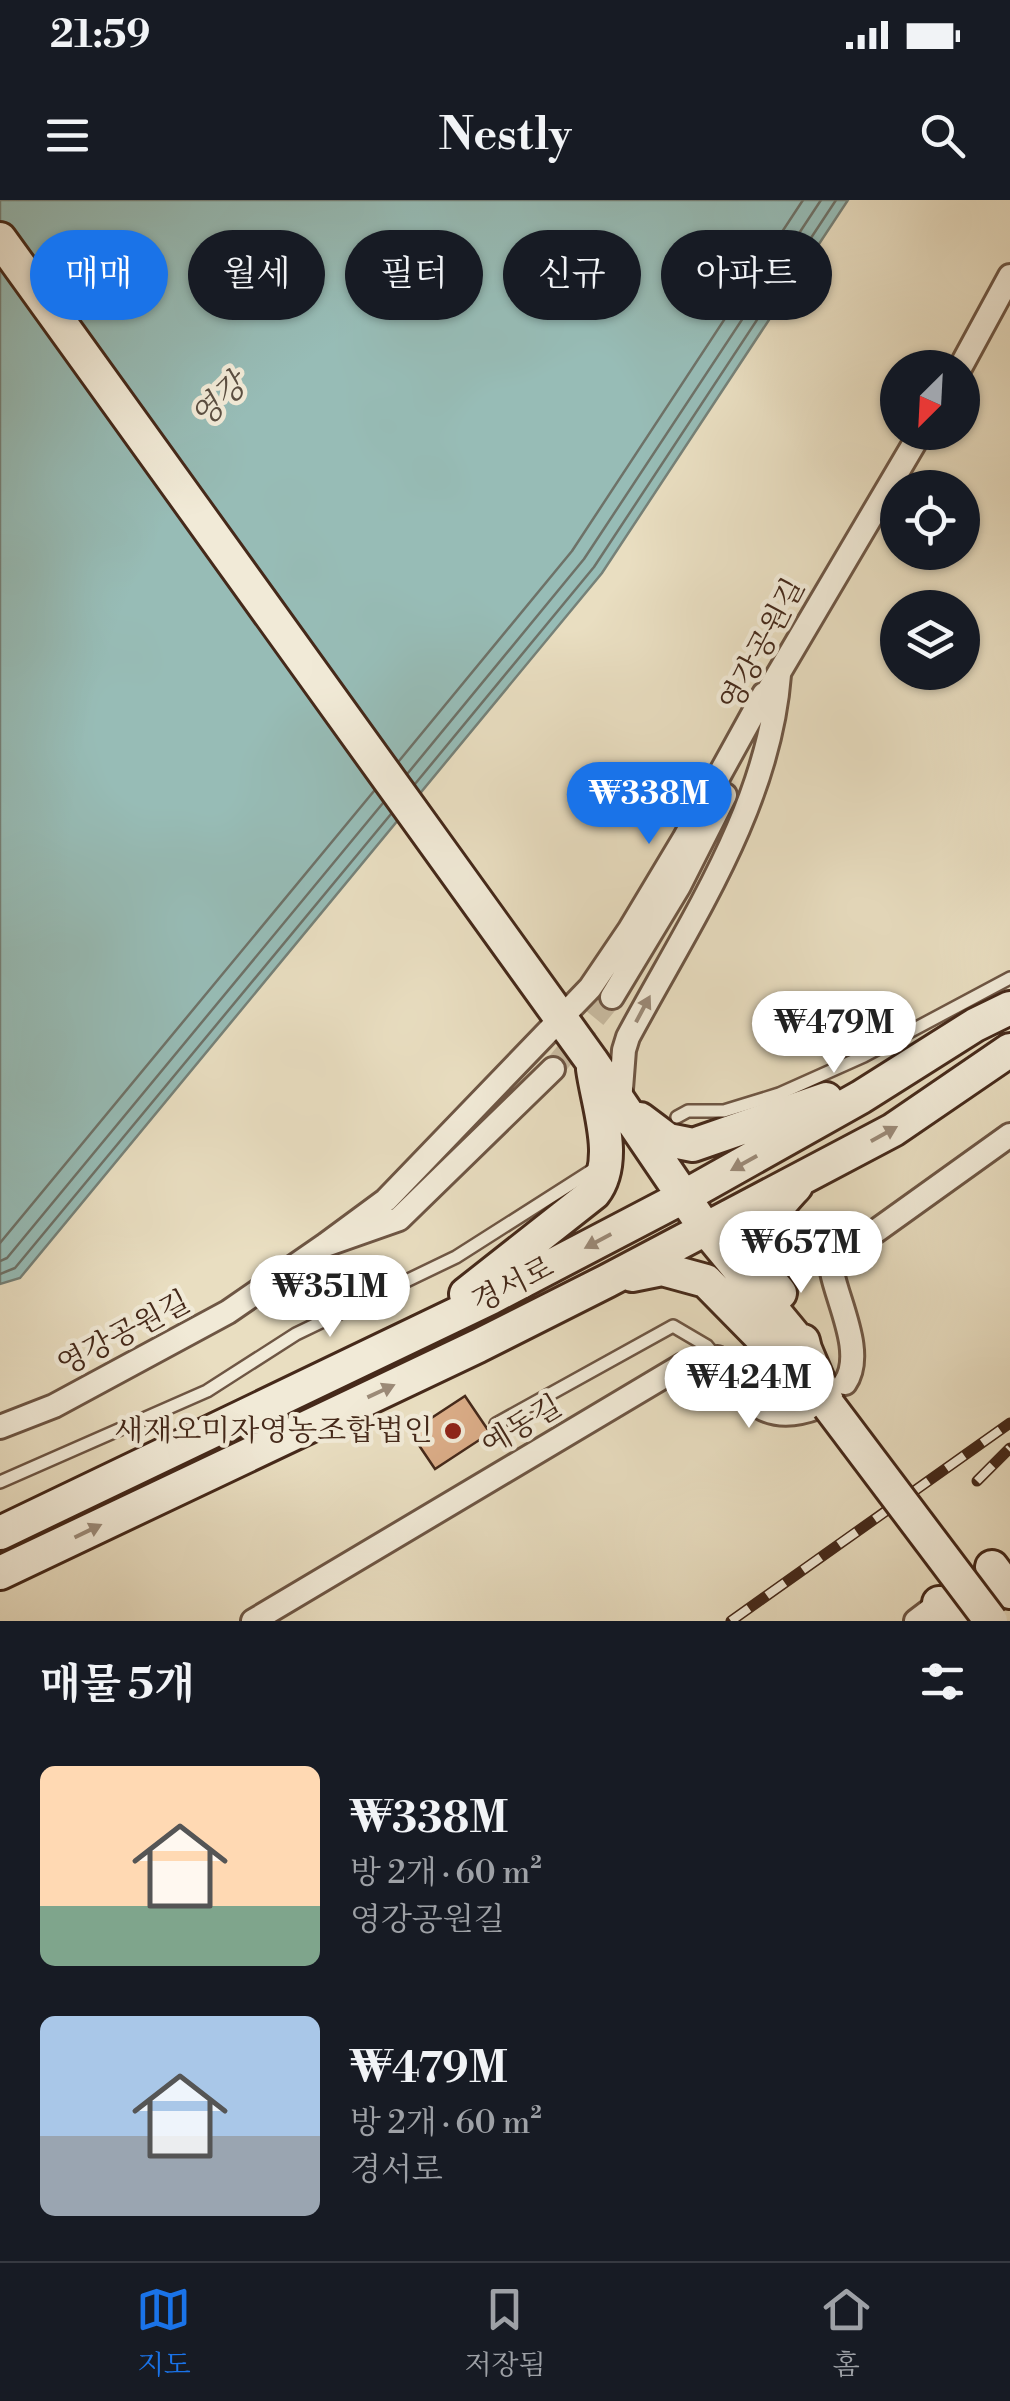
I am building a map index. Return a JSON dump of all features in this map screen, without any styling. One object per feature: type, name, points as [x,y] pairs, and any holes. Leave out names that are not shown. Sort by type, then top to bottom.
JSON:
[{"type":"main road","points":[[0,239],[591,1060],[705,1228],[805,1349]]},
{"type":"main road","name":"경서로","points":[[0,1533],[490,1298],[684,1196],[1010,1008]]},
{"type":"main road","name":"경서로","points":[[0,1573],[606,1281],[893,1130],[1010,1050]]},
{"type":"main road","points":[[420,1330],[594,1194],[602,1183],[606,1156],[591,1060]]},
{"type":"main road","points":[[620,1102],[668,1140],[693,1145],[905,1069]]},
{"type":"main road","points":[[806,1176],[766,1224],[756,1257],[796,1316],[805,1349],[830,1399],[991,1621]]},
{"type":"main road","points":[[606,1281],[662,1269],[706,1281],[765,1341],[805,1349]]},
{"type":"main road","points":[[0,1511],[141,1467]]},
{"type":"street","points":[[970,350],[1010,276]]},
{"type":"street","name":"영강공원길","points":[[612,997],[678,886],[729,789],[764,694],[910,450]]},
{"type":"street","points":[[620,1102],[628,1037],[729,849],[753,796],[777,707],[780,668]]},
{"type":"street","points":[[326,1245],[386,1200],[557,1013],[590,988],[630,929],[764,694]]},
{"type":"street","name":"영강공원길","points":[[0,1428],[54,1406],[228,1312],[326,1245],[378,1229],[410,1211],[553,1069]]},
{"type":"street","points":[[717,1358],[752,1404],[778,1414],[830,1399],[852,1373],[846,1314],[832,1272],[838,1259],[1010,1135]]},
{"type":"street","name":"예동길","points":[[253,1621],[683,1365],[717,1358]]},
{"type":"street","points":[[936,1615],[1004,1571]]},
{"type":"lane","points":[[677,1117],[688,1111],[724,1111],[779,1094],[864,1056],[1010,978]]},
{"type":"lane","points":[[0,1482],[206,1390],[296,1334],[456,1258],[598,1166]]},
{"type":"lane","points":[[496,1424],[672,1326],[707,1346],[717,1358]]},
{"type":"water","name":"영강","points":[[0,200],[848,200],[828,230],[661,230],[661,320],[769,320],[602,573],[20,1278],[0,1284]]},
{"type":"building","points":[[465,1396],[490,1433],[435,1469],[410,1432]]},
{"type":"tunnel","points":[[553,1069],[612,997]]},
{"type":"railway","points":[[731,1621],[1010,1423]]},
{"type":"railway","points":[[977,1481],[1010,1448]]},
{"type":"place","name":"새재오미자영농조합법인","points":[[453,1431]]}]
